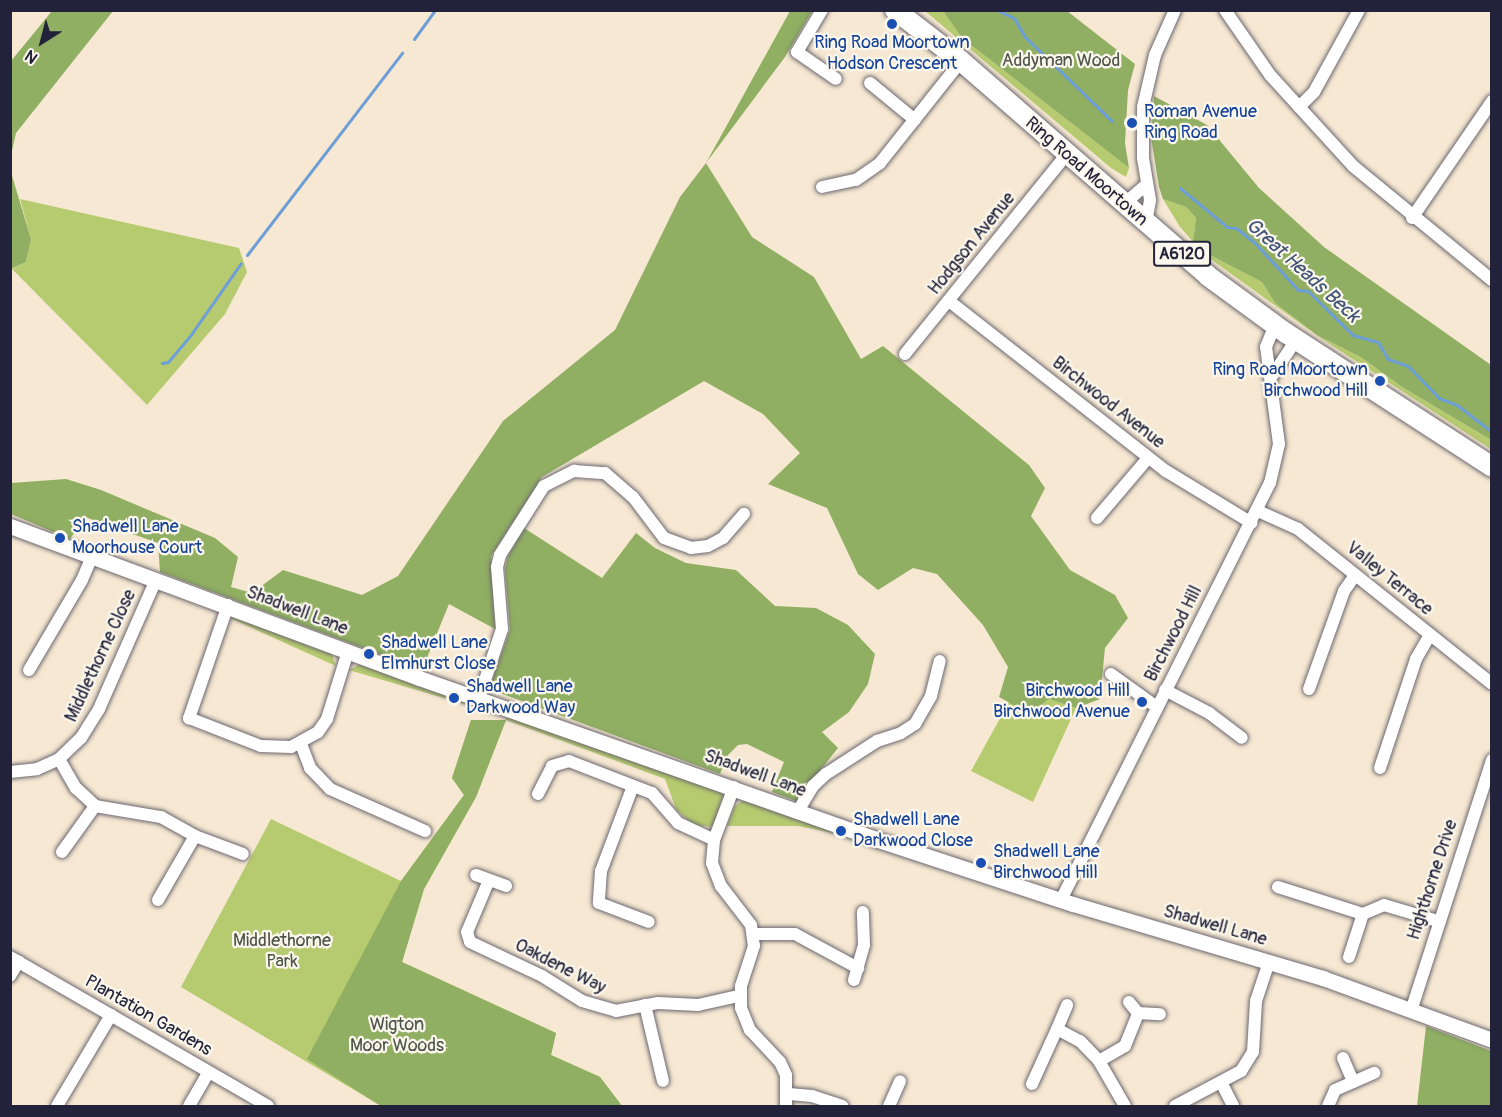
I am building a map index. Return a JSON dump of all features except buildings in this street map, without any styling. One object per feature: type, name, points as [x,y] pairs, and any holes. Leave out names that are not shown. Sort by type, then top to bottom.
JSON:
[{"type":"highway","name":"Ring Road Moortown","points":[[895,10],[961,61],[1146,223],[1275,325],[1491,468]]},
{"type":"street","points":[[822,10],[797,52],[836,79]]},
{"type":"street","points":[[1146,223],[1150,200],[1146,185],[1144,95],[1155,55],[1175,10]]},
{"type":"street","points":[[1225,10],[1299,107],[1353,166],[1412,218],[1491,280]]},
{"type":"street","points":[[1299,107],[1314,92],[1359,10]]},
{"type":"street","points":[[822,187],[869,173],[915,120],[961,61]]},
{"type":"street","points":[[870,83],[915,120]]},
{"type":"street","points":[[1412,218],[1491,101]]},
{"type":"street","name":"Hodgson Avenue","points":[[906,354],[1066,155]]},
{"type":"street","points":[[1124,204],[1146,185]]},
{"type":"street","name":"Birchwood Avenue","points":[[949,301],[1148,458],[1188,486],[1255,517]]},
{"type":"street","name":"Birchwood Hill","points":[[1061,900],[1165,690],[1255,517],[1279,444],[1272,376],[1268,370],[1266,347],[1275,325]]},
{"type":"street","points":[[1272,376],[1296,340]]},
{"type":"street","points":[[1097,518],[1148,458]]},
{"type":"street","points":[[479,698],[502,629],[497,567],[500,555],[544,486],[574,471],[605,473],[633,497],[664,538],[691,548],[708,546],[723,538],[744,514]]},
{"type":"street","name":"Valley Terrace","points":[[1255,517],[1298,529],[1491,684]]},
{"type":"street","name":"Shadwell Lane","points":[[10,526],[348,651],[798,811],[1061,900],[1269,962],[1491,1040]]},
{"type":"street","points":[[29,670],[82,580],[92,556]]},
{"type":"street","points":[[1309,689],[1344,591],[1355,575]]},
{"type":"street","name":"Middlethorne Close","points":[[10,772],[37,769],[59,759],[81,738],[99,709],[156,580]]},
{"type":"street","points":[[228,605],[189,718],[261,746],[276,749],[301,744],[327,719],[348,651]]},
{"type":"street","points":[[1380,768],[1416,659],[1430,635]]},
{"type":"street","points":[[798,811],[813,786],[826,774],[877,741],[901,733],[915,724],[931,696],[940,661]]},
{"type":"street","points":[[1111,674],[1157,707]]},
{"type":"street","points":[[1165,690],[1240,732]]},
{"type":"street","points":[[301,744],[310,768],[330,789],[425,831]]},
{"type":"street","points":[[59,759],[76,788],[95,806],[161,817],[195,836],[243,854]]},
{"type":"street","name":"Highthorne Drive","points":[[1411,1011],[1491,760]]},
{"type":"street","points":[[538,794],[548,770],[563,761],[633,786],[661,800],[678,823],[714,840]]},
{"type":"street","points":[[633,786],[601,871],[599,903],[649,922]]},
{"type":"street","points":[[734,787],[714,840],[715,875],[746,913],[753,934],[739,996],[750,1030],[780,1062],[787,1100],[812,1096],[842,1107]]},
{"type":"street","points":[[62,852],[95,806]]},
{"type":"street","points":[[158,900],[195,836]]},
{"type":"street","points":[[477,875],[506,886]]},
{"type":"street","name":"Oakdene Way","points":[[489,880],[467,932],[470,942],[598,1007],[616,1011],[645,1005],[698,1005],[739,996]]},
{"type":"street","points":[[1278,886],[1363,914],[1384,905],[1438,921]]},
{"type":"street","points":[[753,934],[795,934],[856,974],[864,945],[863,912]]},
{"type":"street","points":[[1349,957],[1363,914]]},
{"type":"street","points":[[10,976],[15,959]]},
{"type":"street","name":"Plantation Gardens","points":[[15,959],[268,1107]]},
{"type":"street","points":[[1175,1107],[1222,1084],[1241,1071],[1253,1052],[1256,1001],[1269,962]]},
{"type":"street","points":[[1129,1002],[1138,1013],[1160,1014]]},
{"type":"street","points":[[645,1005],[663,1081]]},
{"type":"street","points":[[1032,1084],[1067,1005]]},
{"type":"street","points":[[1099,1061],[1125,1046],[1138,1013]]},
{"type":"street","points":[[57,1107],[111,1015]]},
{"type":"street","points":[[1057,1029],[1080,1041],[1099,1061],[1125,1107]]},
{"type":"street","points":[[1343,1058],[1353,1082]]},
{"type":"street","points":[[189,1107],[209,1072]]},
{"type":"street","points":[[1328,1107],[1335,1090],[1374,1072]]},
{"type":"street","points":[[889,1107],[900,1081]]},
{"type":"street","points":[[1222,1084],[1233,1107]]},
{"type":"green space","points":[[52,11],[113,11],[16,133],[11,155],[11,61]]},
{"type":"green space","points":[[790,11],[812,11],[785,57],[706,163]]},
{"type":"green space","points":[[925,11],[943,11],[962,38],[1129,168],[1126,177],[1111,168]]},
{"type":"green space","name":"Addyman Wood","points":[[943,11],[1067,11],[1135,64],[1128,90],[1125,143],[1129,168],[962,38]]},
{"type":"green space","points":[[1154,96],[1207,125],[1259,188],[1324,247],[1491,365],[1491,440],[1402,387],[1362,358],[1317,335],[1275,303],[1262,282],[1206,253],[1193,241],[1196,218],[1186,207],[1163,199],[1159,187],[1151,137]]},
{"type":"green space","points":[[706,163],[752,237],[814,277],[861,359],[883,346],[1029,465],[1045,488],[1031,516],[1070,570],[1115,595],[1128,618],[1105,648],[1100,699],[1076,708],[1049,699],[1030,714],[999,697],[1008,667],[983,625],[937,574],[913,568],[878,590],[858,574],[827,508],[768,484],[800,453],[763,414],[704,381],[542,477],[491,556],[495,629],[449,604],[422,670],[160,572],[158,543],[85,517],[70,539],[11,514],[11,483],[66,479],[101,490],[215,538],[238,557],[231,587],[252,593],[283,570],[362,595],[398,576],[503,421],[615,330],[680,197]]},
{"type":"green space","points":[[10,169],[31,239],[26,262],[11,269]]},
{"type":"green space","points":[[20,199],[239,248],[247,272],[225,314],[147,405],[12,269],[26,262],[31,239]]},
{"type":"green space","points":[[1163,199],[1186,207],[1196,218],[1193,241],[1206,253],[1262,282],[1275,303],[1317,335],[1362,358],[1402,387],[1491,440],[1491,449],[1319,337],[1205,255],[1180,227]]},
{"type":"green space","points":[[524,528],[602,578],[636,533],[655,548],[686,563],[736,570],[775,606],[816,608],[848,625],[875,654],[868,684],[849,712],[822,732],[838,748],[796,801],[772,792],[784,762],[747,744],[738,745],[727,756],[720,774],[489,689],[510,630],[505,569],[508,556]]},
{"type":"green space","points":[[234,617],[331,652],[336,666],[232,619]]},
{"type":"green space","points":[[360,664],[366,665],[474,707],[349,670]]},
{"type":"green space","points":[[1049,699],[1076,708],[1033,802],[971,771],[1009,702],[1030,714]]},
{"type":"green space","name":"Middlethorne Park","points":[[508,715],[720,791],[723,796],[713,827],[693,825],[676,809],[665,779],[506,720],[476,797],[424,889],[402,962],[556,1033],[551,1055],[600,1077],[622,1106],[381,1106],[181,987],[271,819],[401,881],[464,795],[452,778],[471,720],[505,720]]},
{"type":"green space","name":"Wigton Moor Woods","points":[[471,720],[506,720],[476,797],[424,889],[402,962],[556,1033],[551,1055],[600,1077],[622,1106],[381,1106],[307,1059],[401,881],[464,795],[452,778]]},
{"type":"green space","points":[[745,799],[848,836],[798,826],[727,826],[735,806]]},
{"type":"green space","points":[[1426,1026],[1491,1051],[1491,1106],[1417,1106]]},
{"type":"waterway","points":[[414,39],[435,10]]},
{"type":"waterway","name":"Great Heads Beck","points":[[997,10],[1014,18],[1025,37],[1112,121]]},
{"type":"waterway","points":[[247,255],[402,53]]},
{"type":"waterway","name":"Great Heads Beck","points":[[1180,188],[1227,227],[1236,228],[1255,243],[1298,290],[1308,291],[1353,335],[1378,342],[1388,359],[1408,366],[1439,398],[1457,405],[1492,432]]},
{"type":"waterway","points":[[162,363],[168,362],[192,333],[241,263]]},
{"type":"place","name":"Ring Road Moortown Hodson Crescent","points":[[892,24]]},
{"type":"place","name":"Roman Avenue Ring Road","points":[[1132,123]]},
{"type":"place","name":"Ring Road Moortown Birchwood Hill","points":[[1380,381]]},
{"type":"place","name":"Shadwell Lane Moorhouse Court","points":[[60,538]]},
{"type":"place","name":"Shadwell Lane Elmhurst Close","points":[[369,654]]},
{"type":"place","name":"Shadwell Lane Darkwood Way","points":[[454,698]]},
{"type":"place","name":"Birchwood Hill Birchwood Avenue","points":[[1142,702]]},
{"type":"place","name":"Shadwell Lane Darkwood Close","points":[[841,831]]},
{"type":"place","name":"Shadwell Lane Birchwood Hill","points":[[981,863]]}]
